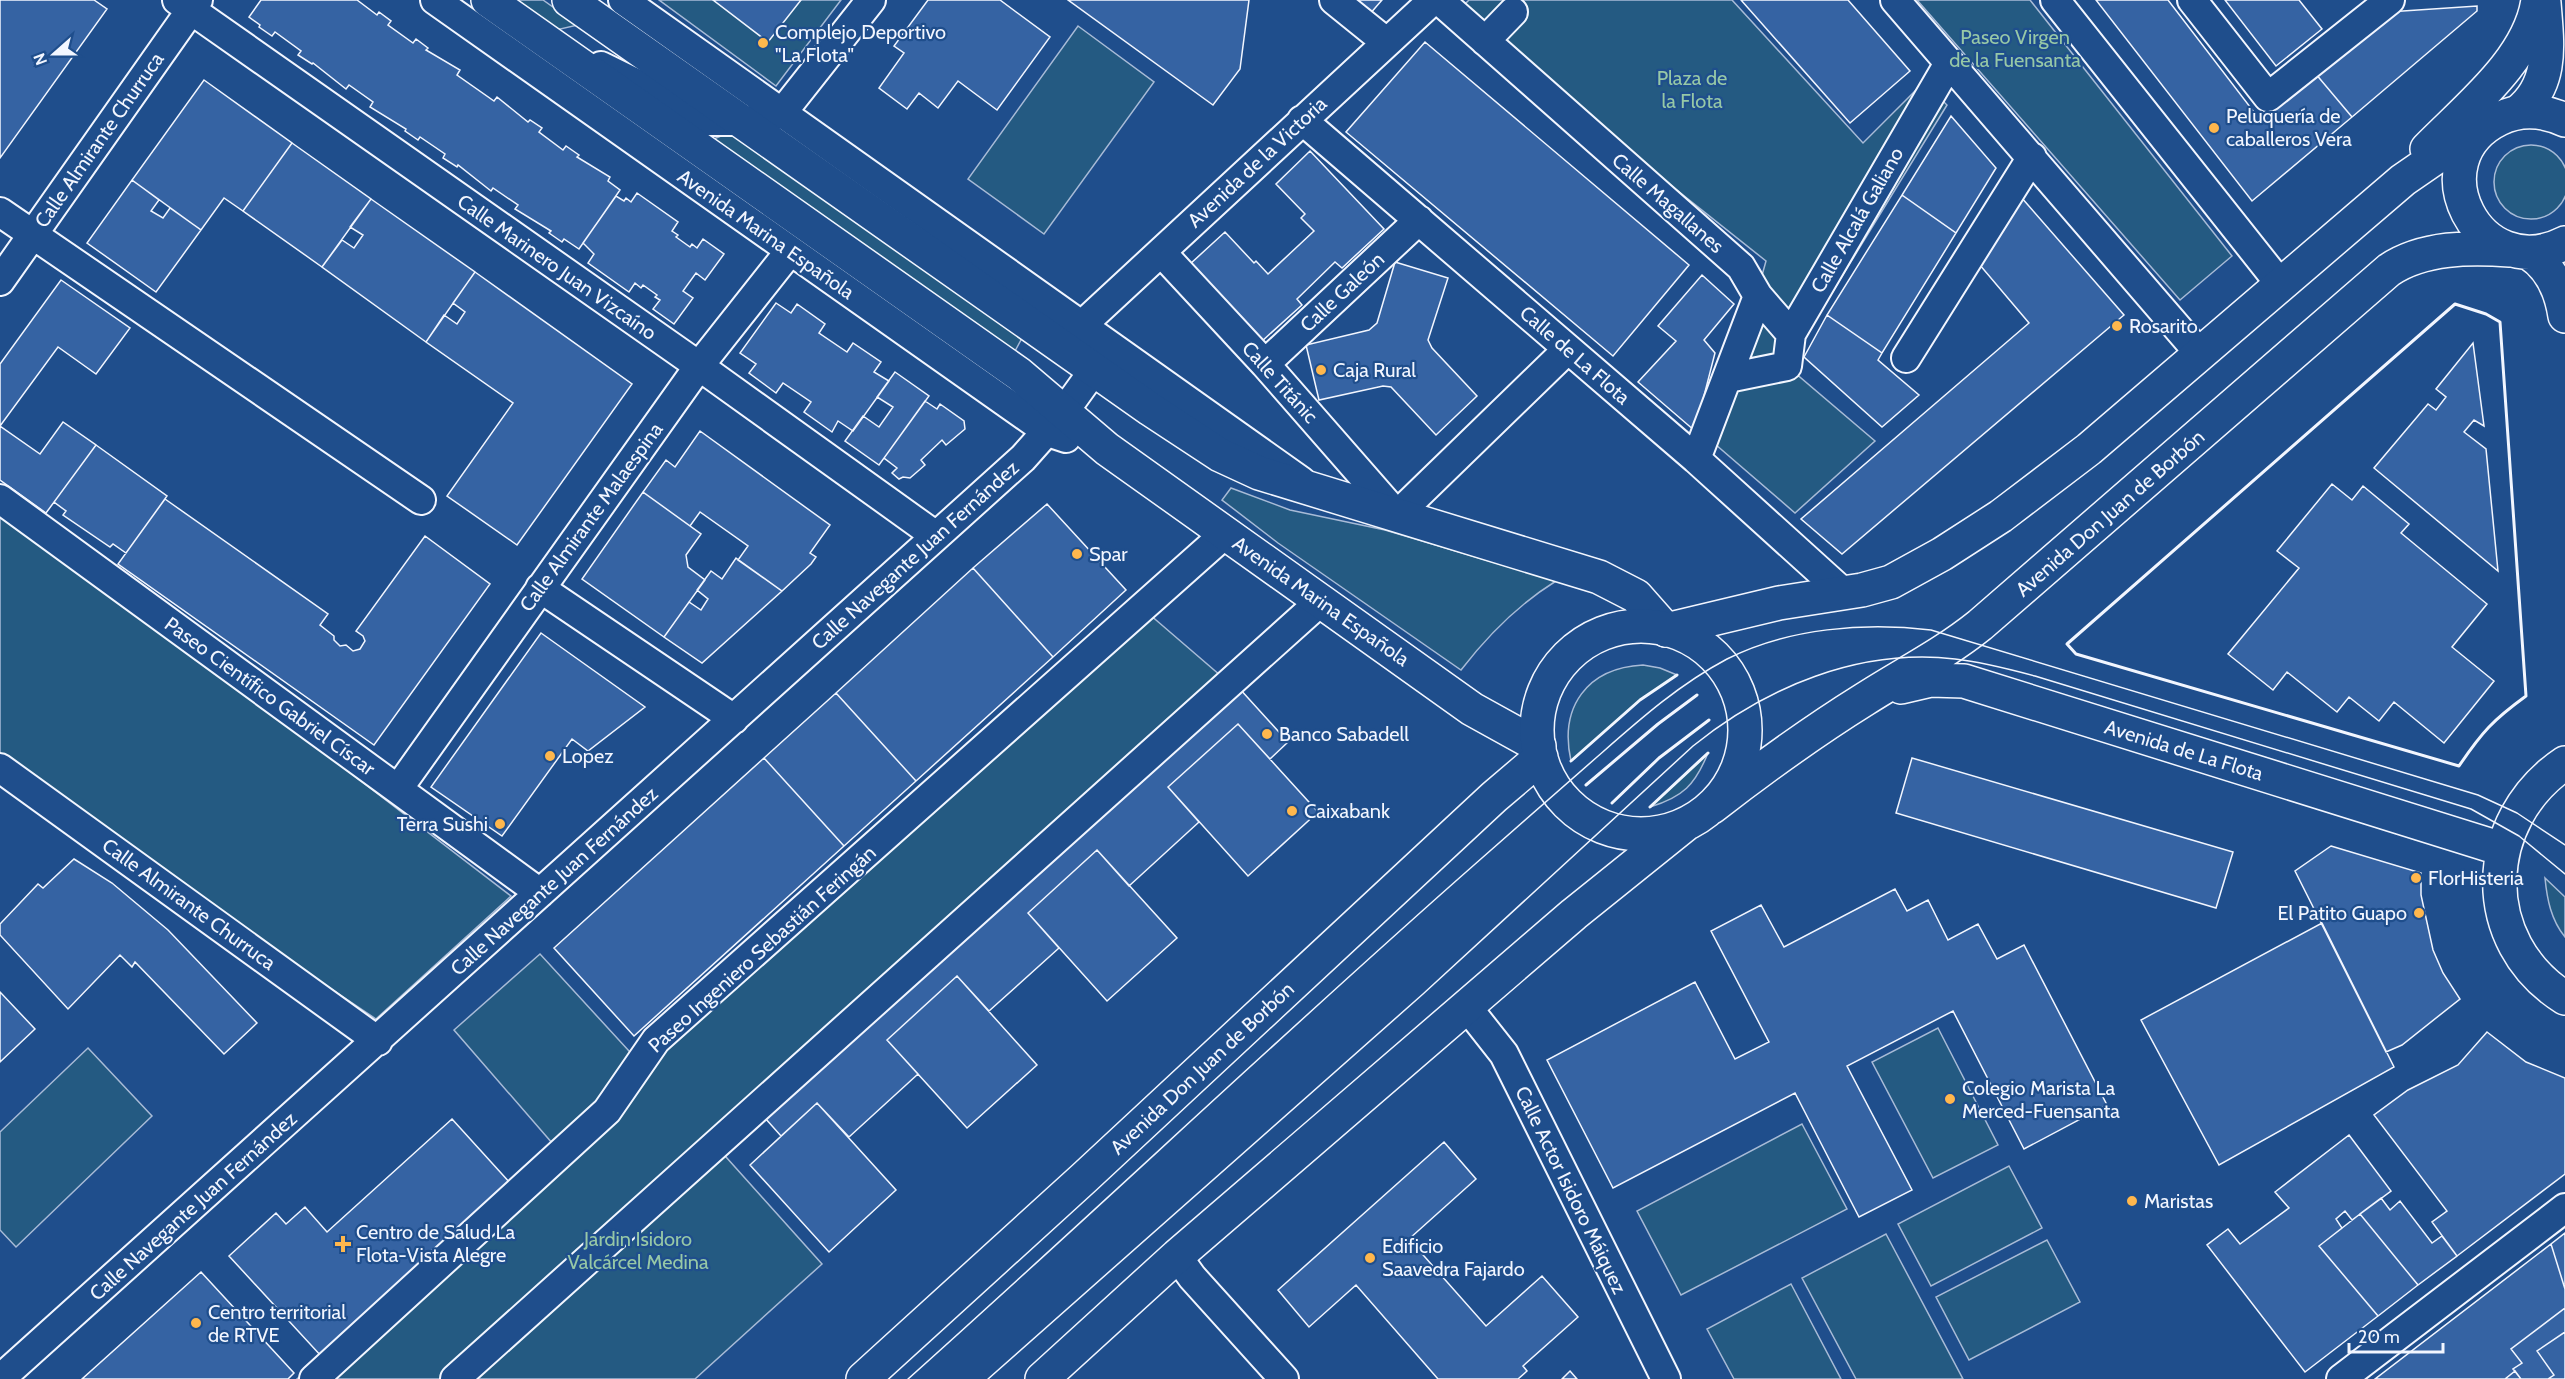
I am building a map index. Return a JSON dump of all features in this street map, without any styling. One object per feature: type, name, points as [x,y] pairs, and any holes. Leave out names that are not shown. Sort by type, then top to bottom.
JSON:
[{"type":"main road","name":"Avenida Marina Española","points":[[488,0],[1018,374],[1055,423],[1107,449],[1472,709],[1540,751]]},
{"type":"main road","points":[[569,0],[739,122],[1094,370],[1220,455],[1259,473],[1599,577],[1636,596],[1666,630]]},
{"type":"main road","points":[[2364,214],[2506,66],[2532,25],[2538,0]]},
{"type":"main road","points":[[2518,112],[2538,90],[2546,69],[2548,53],[2544,0]]},
{"type":"main road","points":[[1666,630],[1770,605],[1844,593],[1891,582],[1964,541],[2089,449],[2424,165],[2506,115],[2518,112],[2542,112],[2565,120]]},
{"type":"main road","points":[[2483,129],[2468,148],[2460,172],[2461,197],[2471,220],[2478,230],[2498,245],[2520,251],[2541,262],[2553,278],[2565,316]]},
{"type":"main road","name":"Avenida Don Juan de Borbón","points":[[1042,1379],[1178,1256],[1611,883],[1771,761],[1863,700],[1940,654],[1980,625],[2394,267],[2412,258],[2441,252],[2477,249],[2542,252],[2565,243]]},
{"type":"main road","points":[[1644,626],[1666,630],[1706,649],[1730,677],[1743,710],[1743,752],[1726,791],[1699,815],[1659,833],[1630,834],[1602,827],[1578,812],[1558,792],[1549,778],[1540,751],[1537,729],[1543,696],[1551,679],[1575,650],[1607,632],[1626,627],[1644,626]]},
{"type":"main road","name":"Avenida de La Flota","points":[[1863,700],[1918,683],[1948,679],[1964,681],[2502,849]]},
{"type":"main road","name":"Avenida Don Juan de Borbón","points":[[863,1379],[1084,1178],[1540,751]]},
{"type":"main road","points":[[2561,764],[2525,799],[2509,829],[2502,849],[2499,883],[2501,902],[2509,931],[2524,959],[2535,973],[2565,998]]},
{"type":"street","name":"Avenida Marina Española","points":[[435,0],[790,251],[1055,423]]},
{"type":"street","points":[[623,0],[1312,489]]},
{"type":"street","points":[[781,114],[871,0]]},
{"type":"street","points":[[1334,0],[1386,42]]},
{"type":"street","name":"Avenida de la Victoria","points":[[1081,326],[1433,0]]},
{"type":"street","name":"Calle Magallanes","points":[[1439,0],[1741,267],[1758,296]]},
{"type":"street","points":[[1895,0],[2201,355]]},
{"type":"street","points":[[2055,0],[2281,285]]},
{"type":"street","points":[[2192,0],[2268,97],[2390,0]]},
{"type":"street","name":"Calle Almirante Churruca","points":[[0,281],[189,3]]},
{"type":"street","name":"Calle Marinero Juan Vizcaíno","points":[[189,3],[936,536]]},
{"type":"street","points":[[1485,41],[1514,12]]},
{"type":"street","name":"Avenida Marina Española","points":[[542,38],[656,93],[704,121],[739,122],[781,114]]},
{"type":"street","name":"Calle Alcalá Galiano","points":[[1791,334],[1949,63]]},
{"type":"street","name":"Calle de La Flota","points":[[1302,120],[1696,459],[1844,593]]},
{"type":"street","points":[[1906,358],[2032,157]]},
{"type":"street","points":[[0,212],[421,500]]},
{"type":"street","name":"Calle Galeón","points":[[1265,364],[1419,220]]},
{"type":"street","name":"Calle Almirante Malaespina","points":[[398,789],[699,366],[790,251]]},
{"type":"street","name":"Calle Titánic","points":[[1161,252],[1265,364],[1397,515]]},
{"type":"street","points":[[1696,459],[1758,296],[1791,334],[1787,366],[1728,378]]},
{"type":"street","points":[[1397,515],[1568,349]]},
{"type":"street","name":"Calle Navegante Juan Fernández","points":[[0,1378],[378,1041],[1023,458],[1055,423],[1094,370]]},
{"type":"street","name":"Paseo Científico Gabriel Císcar","points":[[0,499],[540,893]]},
{"type":"street","name":"Paseo Ingeniero Sebastián Feringán","points":[[314,1379],[607,1111],[656,1041],[1226,533]]},
{"type":"street","points":[[540,588],[734,719]]},
{"type":"street","points":[[455,1379],[1321,601]]},
{"type":"street","name":"Calle Almirante Churruca","points":[[0,768],[378,1041]]},
{"type":"street","name":"Calle Actor Isidoro Máiquez","points":[[1467,1007],[1504,1054],[1666,1379]]},
{"type":"street","points":[[2341,1379],[2565,1208]]},
{"type":"street","points":[[1178,1256],[1192,1277],[1284,1379]]},
{"type":"green space","points":[[513,0],[543,0],[578,25],[556,30]]},
{"type":"green space","name":"Complejo Deportivo \"La Flota\"","points":[[659,0],[841,0],[776,86]]},
{"type":"green space","name":"Plaza de la Flota","points":[[1469,0],[1732,0],[1863,143],[1924,82],[1947,105],[1787,366],[1875,441],[1795,513],[1715,444],[1766,261],[1455,14]]},
{"type":"green space","name":"Paseo Virgen de la Fuensanta","points":[[1917,0],[2030,0],[2232,256],[2180,300]]},
{"type":"green space","points":[[1078,26],[1154,82],[1044,234],[968,179]]},
{"type":"green space","points":[[731,132],[1022,338],[1014,353],[711,140]]},
{"type":"green space","points":[[2531,145],[2552,151],[2562,161],[2568,182],[2562,203],[2552,213],[2531,219],[2510,213],[2500,203],[2494,182],[2500,161],[2510,151]]},
{"type":"green space","points":[[1231,488],[1290,510],[1385,530],[1556,581],[1505,621],[1461,670],[1278,543],[1222,500]]},
{"type":"green space","points":[[0,504],[511,896],[376,1019],[0,767]]},
{"type":"green space","name":"Jardin Isidoro Valcárcel Medina","points":[[1149,614],[1221,676],[709,1138],[822,1264],[695,1379],[297,1379],[559,1151],[454,1030],[540,954],[640,1063]]},
{"type":"green space","points":[[1643,665],[1660,668],[1677,675],[1640,700],[1571,761],[1568,741],[1569,724],[1582,694],[1592,682],[1606,674],[1623,668]]},
{"type":"green space","points":[[1708,753],[1698,774],[1687,788],[1671,799],[1650,807]]},
{"type":"green space","points":[[2545,878],[2565,897],[2565,937],[2550,909]]},
{"type":"green space","points":[[1938,1028],[1998,1145],[1933,1178],[1872,1062]]},
{"type":"green space","points":[[88,1048],[152,1116],[16,1247],[0,1230],[0,1132]]},
{"type":"green space","points":[[1802,1124],[1847,1209],[1681,1295],[1637,1211]]},
{"type":"green space","points":[[2009,1166],[2042,1228],[1931,1286],[1898,1224]]},
{"type":"green space","points":[[1886,1234],[1963,1379],[1856,1379],[1802,1278]]},
{"type":"green space","points":[[2047,1240],[2080,1302],[1969,1360],[1936,1297]]},
{"type":"green space","points":[[1791,1284],[1841,1379],[1734,1379],[1707,1329]]},
{"type":"building","points":[[0,0],[94,0],[107,9],[0,158]]},
{"type":"building","points":[[261,0],[357,0],[377,15],[379,12],[391,21],[388,25],[413,43],[416,39],[428,48],[426,50],[460,70],[457,75],[494,101],[497,97],[528,122],[530,120],[542,128],[539,132],[563,150],[566,146],[579,155],[577,157],[610,177],[608,181],[620,190],[579,249],[564,239],[562,242],[549,233],[551,231],[515,209],[518,205],[493,188],[491,191],[458,165],[457,167],[443,158],[445,154],[420,137],[418,140],[405,131],[406,129],[370,107],[373,102],[349,85],[346,89],[313,63],[298,55],[301,51],[275,32],[272,36],[259,27],[260,25],[249,17]]},
{"type":"building","points":[[713,0],[801,0],[768,42]]},
{"type":"building","points":[[928,0],[1000,0],[1050,37],[997,110],[958,81],[938,108],[919,93],[907,109],[879,88],[904,53],[894,46]]},
{"type":"building","points":[[1068,0],[1249,0],[1240,69],[1213,105]]},
{"type":"building","points":[[1350,0],[1382,0],[1369,15]]},
{"type":"building","points":[[1741,0],[1848,0],[1910,71],[1850,123]]},
{"type":"building","points":[[2096,0],[2168,0],[2260,120],[2315,73],[2352,117],[2252,201]]},
{"type":"building","points":[[2225,0],[2299,0],[2322,29],[2276,66]]},
{"type":"building","points":[[2477,6],[2477,11],[2352,117],[2315,73],[2388,12]]},
{"type":"building","points":[[1425,42],[1689,265],[1613,356],[1346,132]]},
{"type":"building","points":[[204,80],[292,143],[243,211],[224,198],[201,230],[132,180]]},
{"type":"building","points":[[1951,116],[1996,168],[1956,233],[1902,195]]},
{"type":"building","points":[[292,143],[371,199],[322,267],[243,211]]},
{"type":"building","points":[[1310,151],[1384,229],[1342,268],[1335,262],[1297,299],[1302,305],[1261,342],[1189,265],[1225,232],[1254,263],[1256,261],[1268,274],[1314,231],[1301,218],[1305,214],[1276,184]]},
{"type":"building","points":[[132,180],[159,200],[151,211],[163,218],[170,208],[201,230],[156,292],[87,243]]},
{"type":"building","points":[[637,193],[678,222],[672,231],[678,235],[676,237],[690,247],[692,244],[697,248],[703,239],[724,254],[705,280],[696,273],[683,291],[693,298],[674,324],[653,309],[660,300],[643,285],[641,288],[635,283],[629,292],[588,263],[594,254],[583,243],[616,196],[624,201],[626,198],[631,202]]},
{"type":"building","points":[[1902,195],[1956,233],[1882,353],[1827,315]]},
{"type":"building","points":[[2021,197],[2124,315],[1842,554],[1801,519],[2029,323],[1979,264]]},
{"type":"building","points":[[371,199],[475,272],[426,342],[322,267],[342,240],[354,248],[363,235],[350,227]]},
{"type":"building","points":[[1395,262],[1448,278],[1428,340],[1432,348],[1477,396],[1436,435],[1391,387],[1383,386],[1319,400],[1306,345],[1369,330],[1377,323]]},
{"type":"building","points":[[475,272],[632,384],[517,545],[447,496],[513,403],[426,342],[444,315],[457,324],[465,312],[453,303]]},
{"type":"building","points":[[1702,275],[1734,304],[1704,340],[1715,353],[1695,431],[1638,382],[1676,341],[1658,326]]},
{"type":"building","points":[[61,280],[130,328],[96,374],[58,347],[0,426],[0,364]]},
{"type":"building","points":[[776,303],[791,313],[797,304],[825,324],[819,333],[847,352],[853,343],[881,362],[874,372],[889,381],[853,431],[838,421],[832,432],[804,412],[811,402],[783,383],[776,393],[749,373],[756,364],[740,353]]},
{"type":"building","points":[[1827,315],[1882,353],[1878,360],[1919,395],[1882,427],[1804,357]]},
{"type":"building","points":[[2473,343],[2484,426],[2474,420],[2464,432],[2486,449],[2498,571],[2374,468],[2428,404],[2436,410],[2446,397],[2436,389]]},
{"type":"building","points":[[895,372],[929,396],[879,465],[845,441],[863,416],[879,427],[893,407],[877,397]]},
{"type":"building","points":[[925,401],[937,409],[940,404],[964,421],[965,429],[946,445],[942,440],[921,460],[925,465],[910,478],[899,479],[892,473],[897,468],[884,458]]},
{"type":"building","points":[[63,422],[96,445],[46,513],[0,480],[0,426],[40,454]]},
{"type":"building","points":[[700,431],[830,525],[810,553],[816,557],[811,564],[782,591],[738,560],[748,546],[700,512],[690,526],[643,492],[666,460],[675,467]]},
{"type":"building","points":[[96,445],[167,496],[126,553],[113,544],[110,547],[63,515],[66,511],[54,502]]},
{"type":"building","points":[[2332,484],[2352,500],[2363,486],[2409,524],[2401,533],[2487,604],[2452,647],[2494,681],[2444,743],[2394,702],[2379,721],[2349,697],[2337,712],[2287,672],[2273,690],[2228,654],[2299,568],[2277,551]]},
{"type":"building","points":[[643,492],[701,534],[686,555],[688,567],[705,580],[664,637],[582,579]]},
{"type":"building","points":[[165,499],[328,614],[320,625],[334,636],[334,640],[340,646],[346,645],[353,651],[360,649],[365,641],[363,636],[356,631],[425,536],[490,584],[374,745],[118,564]]},
{"type":"building","points":[[1047,504],[1126,590],[1053,657],[973,568]]},
{"type":"building","points":[[736,558],[782,591],[702,663],[664,637],[689,602],[701,610],[708,599],[697,590],[711,571],[722,579]]},
{"type":"building","points":[[973,568],[1053,657],[916,781],[836,693]]},
{"type":"building","points":[[541,633],[645,707],[588,751],[572,739],[502,836],[431,787]]},
{"type":"building","points":[[1239,688],[1288,742],[1270,759],[1238,724],[1168,787],[1199,822],[1129,886],[1097,850],[1028,913],[1059,948],[989,1011],[957,976],[887,1040],[918,1074],[849,1137],[817,1103],[781,1136],[765,1118]]},
{"type":"building","points":[[836,693],[916,781],[844,846],[764,758]]},
{"type":"building","points":[[1238,724],[1318,812],[1248,876],[1168,787]]},
{"type":"building","points":[[764,758],[844,846],[634,1036],[554,948]]},
{"type":"building","points":[[1912,758],[2233,852],[2216,908],[1896,813]]},
{"type":"building","points":[[2331,846],[2421,873],[2421,895],[2433,950],[2443,973],[2460,999],[2402,1045],[2386,1052],[2295,871]]},
{"type":"building","points":[[1097,850],[1177,938],[1107,1001],[1028,913]]},
{"type":"building","points":[[74,859],[112,883],[168,930],[257,1023],[224,1054],[135,962],[132,967],[120,955],[68,1009],[0,935],[0,924],[38,884],[43,888]]},
{"type":"building","points":[[1895,889],[1907,911],[1928,900],[1948,940],[1978,924],[1997,959],[2024,945],[2107,1105],[2024,1149],[1953,1011],[1847,1066],[1912,1190],[1859,1217],[1795,1093],[1613,1188],[1547,1060],[1695,982],[1735,1059],[1769,1042],[1711,931],[1761,905],[1784,947]]},
{"type":"building","points":[[2322,923],[2394,1067],[2219,1165],[2141,1020]]},
{"type":"building","points":[[957,976],[1037,1065],[967,1128],[887,1040]]},
{"type":"building","points":[[0,992],[35,1029],[0,1062]]},
{"type":"building","points":[[2487,1032],[2526,1062],[2565,1078],[2565,1174],[2457,1256],[2432,1222],[2447,1211],[2374,1115],[2408,1090],[2458,1065]]},
{"type":"building","points":[[817,1103],[896,1190],[829,1252],[750,1165]]},
{"type":"building","name":"Centro de Salud La Flota-Vista Alegre","points":[[452,1119],[511,1184],[322,1357],[229,1256],[276,1213],[286,1224],[305,1207],[327,1232]]},
{"type":"building","points":[[2349,1135],[2391,1191],[2352,1220],[2345,1211],[2336,1219],[2342,1228],[2319,1246],[2378,1316],[2305,1372],[2207,1245],[2228,1229],[2240,1244],[2289,1208],[2275,1192]]},
{"type":"building","name":"Edificio Saavedra Fajardo","points":[[1444,1142],[1476,1179],[1409,1239],[1486,1326],[1542,1276],[1578,1317],[1523,1366],[1527,1371],[1518,1379],[1438,1379],[1356,1285],[1309,1327],[1278,1290]]},
{"type":"building","points":[[2381,1198],[2390,1210],[2400,1201],[2432,1243],[2442,1236],[2457,1256],[2418,1285],[2360,1214]]},
{"type":"building","points":[[2360,1214],[2418,1285],[2378,1316],[2319,1246]]},
{"type":"building","points":[[2565,1233],[2565,1289],[2551,1244]]},
{"type":"building","points":[[2551,1244],[2565,1289],[2565,1308],[2511,1349],[2522,1363],[2505,1379],[2375,1379]]},
{"type":"building","name":"Centro territorial de RTVE","points":[[201,1272],[294,1373],[288,1379],[82,1379]]},
{"type":"building","points":[[2565,1308],[2565,1332],[2537,1351],[2554,1375],[2548,1379],[2521,1379],[2513,1369],[2522,1363],[2511,1349]]},
{"type":"building","points":[[2565,1332],[2565,1379],[2548,1379],[2554,1375],[2537,1351]]},
{"type":"building","points":[[1570,1371],[1577,1379],[1562,1379]]},
{"type":"building","points":[[2515,1371],[2521,1379],[2505,1379]]},
{"type":"tram line","points":[[908,1379],[1332,992],[1628,730],[1659,704],[1709,669],[1727,659],[1775,640],[1854,627],[1931,630],[2478,795],[2517,813],[2565,845]]},
{"type":"tram line","points":[[988,1379],[1423,994],[1693,746],[1751,706],[1815,676],[1849,666],[1919,657],[1965,660],[2025,673],[2471,809],[2519,836],[2565,874]]},
{"type":"wall","points":[[2455,304],[2486,314],[2500,322],[2526,696],[2489,727],[2459,766],[2076,654],[2067,644],[2455,304]]},
{"type":"wall","points":[[1571,761],[1640,700],[1677,675]]},
{"type":"wall","points":[[1586,785],[1658,724],[1697,695]]},
{"type":"wall","points":[[1612,803],[1659,758],[1709,720]]},
{"type":"wall","points":[[1650,807],[1708,753]]},
{"type":"place","name":"Complejo Deportivo \"La Flota\"","points":[[763,43]]},
{"type":"place","name":"Peluquería de caballeros Vera","points":[[2214,128]]},
{"type":"place","name":"Rosarito","points":[[2117,326]]},
{"type":"place","name":"Caja Rural","points":[[1321,370]]},
{"type":"place","name":"Spar","points":[[1077,554]]},
{"type":"place","name":"Banco Sabadell","points":[[1267,734]]},
{"type":"place","name":"Lopez","points":[[550,756]]},
{"type":"place","name":"Caixabank","points":[[1292,811]]},
{"type":"place","name":"Terra Sushi","points":[[500,824]]},
{"type":"place","name":"FlorHisteria","points":[[2416,878]]},
{"type":"place","name":"El Patito Guapo","points":[[2419,913]]},
{"type":"place","name":"Colegio Marista La Merced-Fuensanta","points":[[1950,1099]]},
{"type":"place","name":"Maristas","points":[[2132,1201]]},
{"type":"place","name":"Centro de Salud La Flota-Vista Alegre","points":[[343,1244]]},
{"type":"place","name":"Edificio Saavedra Fajardo","points":[[1370,1258]]},
{"type":"place","name":"Centro territorial de RTVE","points":[[196,1323]]}]
